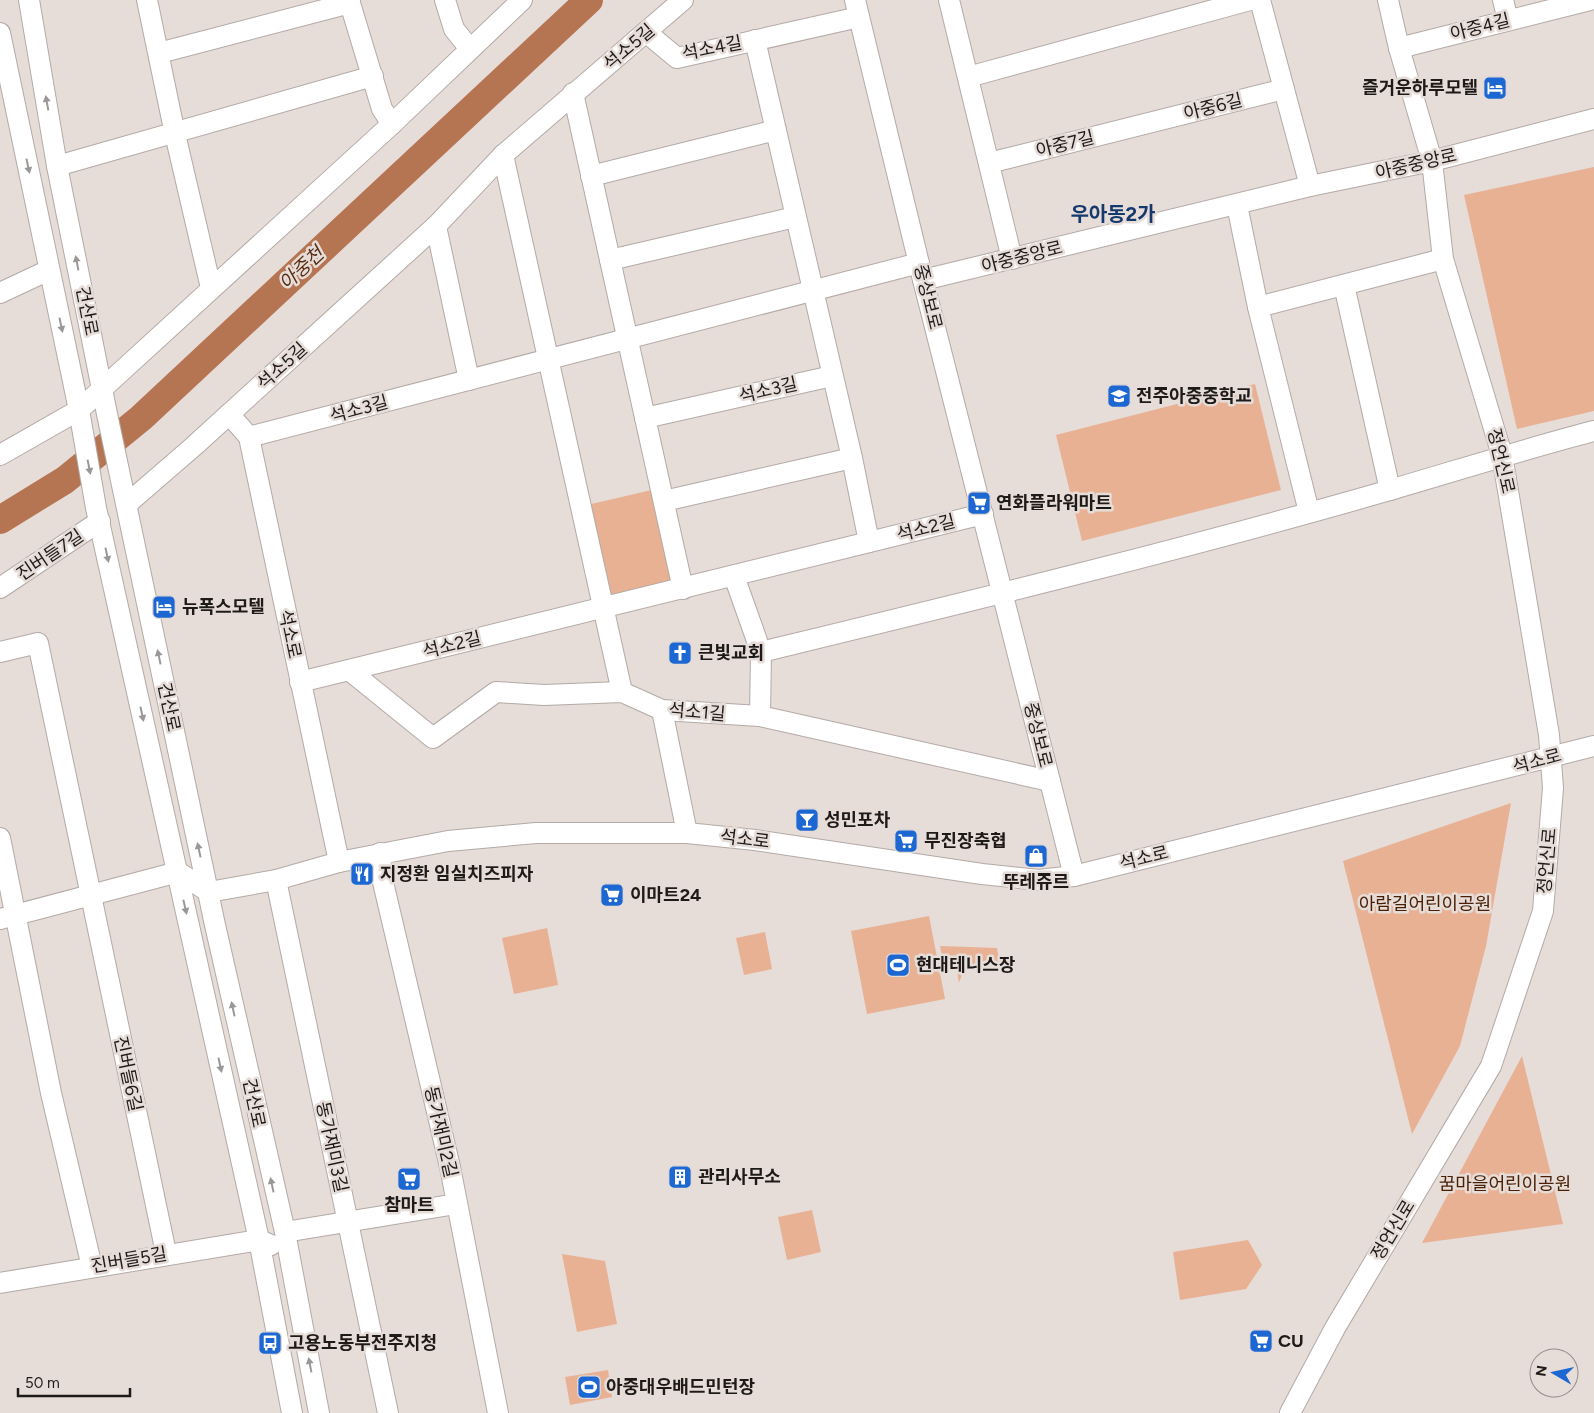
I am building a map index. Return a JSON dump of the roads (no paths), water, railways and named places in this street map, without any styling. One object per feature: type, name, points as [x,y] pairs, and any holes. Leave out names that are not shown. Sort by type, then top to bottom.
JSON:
[{"type":"street","name":"건산로","points":[[29,0],[57,166],[107,414],[209,892],[280,1217],[285,1232],[319,1413]]},
{"type":"street","points":[[148,0],[175,134],[212,288]]},
{"type":"street","points":[[445,0],[454,29],[470,50]]},
{"type":"street","points":[[0,455],[80,418],[103,389],[392,124],[522,0]]},
{"type":"street","name":"석소5길","points":[[125,499],[229,414],[436,226],[503,155],[573,93],[647,33],[684,0]]},
{"type":"street","points":[[949,0],[1012,259]]},
{"type":"street","points":[[968,76],[1250,0]]},
{"type":"street","points":[[1260,0],[1310,186]]},
{"type":"street","name":"정언신로","points":[[1290,1413],[1335,1328],[1490,1066],[1543,911],[1554,788],[1551,757],[1502,455],[1443,259],[1432,161],[1399,48],[1388,0]]},
{"type":"street","points":[[1503,0],[1508,20]]},
{"type":"street","name":"아중4길","points":[[1399,48],[1590,0]]},
{"type":"street","points":[[159,53],[349,2],[382,110],[392,124]]},
{"type":"street","name":"석소4길","points":[[647,33],[677,58],[755,40],[858,5]]},
{"type":"street","name":"중상보로","points":[[858,5],[921,272],[1074,876]]},
{"type":"street","name":"건산로","points":[[0,32],[3,69],[80,418],[98,514],[259,1240],[292,1413]]},
{"type":"street","name":"석소4길","points":[[755,40],[795,217]]},
{"type":"street","points":[[57,166],[175,134],[373,76]]},
{"type":"street","name":"아중6길","points":[[1141,125],[1284,89]]},
{"type":"street","points":[[573,93],[683,589]]},
{"type":"street","name":"아중중앙로","points":[[921,272],[1012,259],[1310,186],[1432,161],[1594,119]]},
{"type":"street","name":"아중7길","points":[[989,163],[1141,125]]},
{"type":"street","points":[[591,176],[776,130]]},
{"type":"street","points":[[503,155],[622,692]]},
{"type":"street","points":[[1237,205],[1258,307],[1309,512]]},
{"type":"street","points":[[610,260],[795,217],[852,458],[869,542]]},
{"type":"street","points":[[436,226],[469,380]]},
{"type":"street","points":[[1258,307],[1443,259]]},
{"type":"street","points":[[0,293],[48,270]]},
{"type":"street","name":"석소3길","points":[[249,437],[812,291],[921,272]]},
{"type":"street","points":[[1344,285],[1390,490]]},
{"type":"street","name":"석소3길","points":[[645,418],[832,376]]},
{"type":"street","name":"석소로","points":[[229,414],[249,437],[339,862]]},
{"type":"street","points":[[761,652],[1003,594],[1390,490],[1502,455],[1594,431]]},
{"type":"street","points":[[664,501],[852,458]]},
{"type":"street","name":"진버들7길","points":[[0,588],[98,514]]},
{"type":"street","name":"석소2길","points":[[300,682],[983,514]]},
{"type":"street","points":[[734,576],[761,652],[760,716]]},
{"type":"street","name":"진버들6길","points":[[0,652],[38,644],[166,1254]]},
{"type":"street","name":"석소1길","points":[[349,670],[433,738],[496,692],[544,695],[622,692],[662,710],[760,716],[1050,781]]},
{"type":"street","points":[[662,710],[687,833]]},
{"type":"street","name":"석소로","points":[[209,892],[276,880],[339,862],[448,840],[536,833],[687,833],[755,840],[1039,880],[1074,876],[1594,746]]},
{"type":"street","points":[[0,838],[8,916],[92,1267]]},
{"type":"street","name":"동가재미2길","points":[[380,853],[382,878],[456,1204],[498,1413]]},
{"type":"street","points":[[8,916],[178,872],[209,892]]},
{"type":"street","name":"동가재미3길","points":[[276,880],[388,1413]]},
{"type":"street","points":[[285,1232],[456,1204]]},
{"type":"street","points":[[259,1240],[288,1253]]},
{"type":"street","name":"진버들5길","points":[[0,1283],[259,1240]]},
{"type":"waterway","name":"아중천","points":[[0,520],[65,480],[141,418],[589,0]]},
{"type":"place","name":"즐거운하루모텔","points":[[1495,88]]},
{"type":"place","name":"전주아중중학교","points":[[1119,396]]},
{"type":"place","name":"연화플라워마트","points":[[979,503]]},
{"type":"place","name":"뉴폭스모텔","points":[[164,607]]},
{"type":"place","name":"큰빛교회","points":[[680,653]]},
{"type":"place","name":"성민포차","points":[[807,820]]},
{"type":"place","name":"무진장축협","points":[[906,841]]},
{"type":"place","name":"뚜레쥬르","points":[[1036,856]]},
{"type":"place","name":"지정환 임실치즈피자","points":[[362,874]]},
{"type":"place","name":"이마트24","points":[[612,895]]},
{"type":"place","name":"현대테니스장","points":[[898,965]]},
{"type":"place","name":"관리사무소","points":[[680,1177]]},
{"type":"place","name":"참마트","points":[[409,1179]]},
{"type":"place","name":"CU","points":[[1261,1341]]},
{"type":"place","name":"고용노동부전주지청","points":[[270,1343]]},
{"type":"place","name":"아중대우배드민턴장","points":[[589,1387]]},
{"type":"district","name":"우아동2가","points":[[1113,214]]},
{"type":"park label","name":"아람길어린이공원","points":[[1425,904]]},
{"type":"park label","name":"꿈마을어린이공원","points":[[1505,1184]]}]
